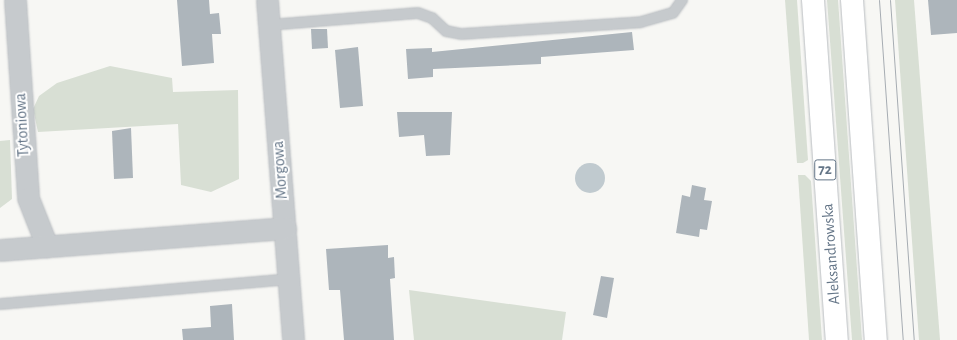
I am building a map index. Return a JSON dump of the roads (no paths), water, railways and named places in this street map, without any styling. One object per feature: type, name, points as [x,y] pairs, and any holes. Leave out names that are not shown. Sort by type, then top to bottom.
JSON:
[{"type":"main road","name":"Aleksandrowska","points":[[813,0],[837,340]]},
{"type":"main road","points":[[852,0],[876,340]]},
{"type":"street","name":"Tytoniowa","points":[[16,0],[28,198],[47,246]]},
{"type":"street","name":"Morgowa","points":[[267,0],[293,340]]},
{"type":"street","points":[[0,250],[285,228]]},
{"type":"lane","points":[[269,25],[418,13],[432,18],[446,31],[462,34],[640,22],[673,13],[682,0]]},
{"type":"lane","points":[[0,304],[289,279]]},
{"type":"tram line","points":[[879,0],[903,340]]},
{"type":"tram line","points":[[890,0],[914,340]]}]
